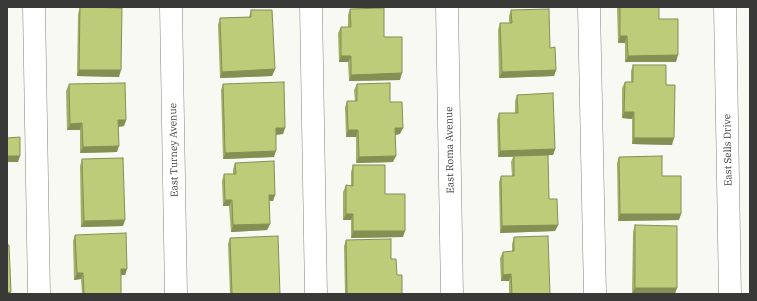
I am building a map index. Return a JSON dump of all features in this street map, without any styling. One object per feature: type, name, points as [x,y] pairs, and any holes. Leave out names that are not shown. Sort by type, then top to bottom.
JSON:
[{"type":"street","points":[[34,7],[39,294]]},
{"type":"street","name":"East Turney Avenue","points":[[171,7],[176,294]]},
{"type":"street","points":[[311,7],[316,294]]},
{"type":"street","name":"East Roma Avenue","points":[[447,7],[452,294]]},
{"type":"street","points":[[589,7],[595,294]]},
{"type":"street","name":"East Sells Drive","points":[[725,7],[730,294]]},
{"type":"building","points":[[80,7],[122,8],[121,70],[79,70]]},
{"type":"building","points":[[620,7],[659,7],[659,19],[678,19],[678,55],[628,56],[627,36],[620,36]]},
{"type":"building","points":[[384,8],[384,37],[402,37],[402,73],[351,75],[351,56],[341,56],[341,27],[351,27],[350,9]]},
{"type":"building","points":[[549,9],[550,48],[555,47],[556,70],[502,72],[500,23],[512,23],[511,10]]},
{"type":"building","points":[[251,10],[272,10],[275,69],[222,72],[220,18],[251,17]]},
{"type":"building","points":[[633,65],[666,65],[666,85],[675,85],[674,138],[634,138],[634,112],[624,112],[625,82],[633,82]]},
{"type":"building","points":[[284,82],[285,128],[276,128],[276,151],[225,153],[223,84]]},
{"type":"building","points":[[125,83],[126,120],[118,120],[119,146],[83,147],[82,123],[70,124],[69,84]]},
{"type":"building","points":[[390,83],[390,102],[402,102],[403,128],[395,128],[396,156],[359,157],[358,130],[348,130],[347,101],[357,101],[357,84]]},
{"type":"building","points":[[553,93],[555,149],[500,151],[499,113],[518,113],[517,95]]},
{"type":"building","points":[[20,137],[20,156],[7,156],[7,138]]},
{"type":"building","points":[[548,155],[549,199],[557,199],[558,225],[502,226],[501,176],[514,176],[514,156]]},
{"type":"building","points":[[662,156],[662,176],[681,176],[681,214],[620,214],[619,157]]},
{"type":"building","points":[[123,158],[125,220],[84,221],[82,159]]},
{"type":"building","points":[[274,161],[275,195],[269,195],[270,224],[233,225],[232,200],[225,200],[224,174],[236,174],[235,163]]},
{"type":"building","points":[[353,165],[385,165],[385,194],[405,194],[405,231],[353,231],[353,214],[346,214],[346,185],[353,186]]},
{"type":"building","points":[[635,225],[677,226],[677,288],[635,288]]},
{"type":"building","points":[[126,233],[127,269],[121,269],[121,294],[84,294],[83,273],[77,273],[75,235]]},
{"type":"building","points":[[278,236],[280,294],[232,294],[230,238]]},
{"type":"building","points":[[548,236],[550,294],[512,294],[511,274],[503,275],[503,252],[514,251],[514,237]]},
{"type":"building","points":[[391,239],[391,259],[396,259],[397,275],[402,275],[402,294],[347,294],[346,240]]},
{"type":"building","points":[[7,245],[9,245],[11,292],[7,292]]}]
